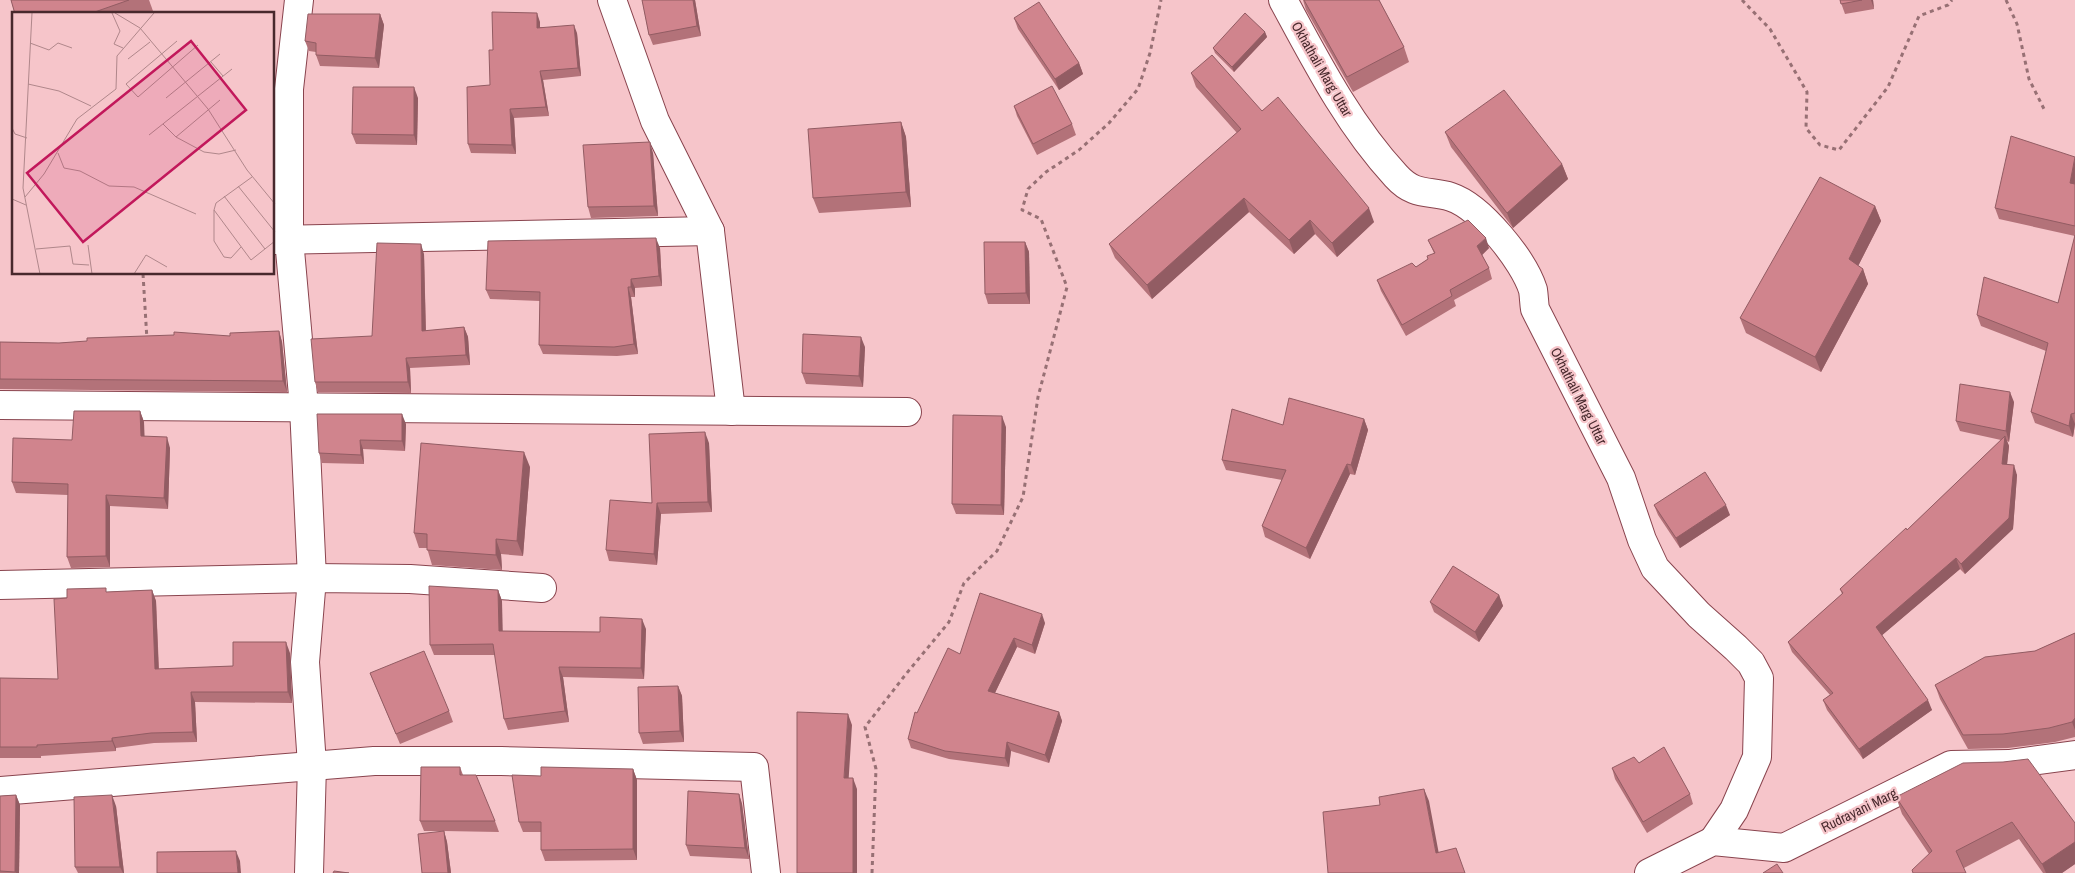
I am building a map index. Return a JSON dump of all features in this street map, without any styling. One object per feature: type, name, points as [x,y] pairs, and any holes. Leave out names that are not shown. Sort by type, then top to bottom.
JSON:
[{"type":"street","points":[[299,0],[281,89],[281,240],[304,407],[312,578],[305,662],[312,765],[309,873]]},
{"type":"street","points":[[612,0],[654,121],[710,231],[731,411]]},
{"type":"street","name":"Okhathali Marg Uttar","points":[[1283,0],[1339,102],[1396,177],[1410,188],[1424,194],[1452,198],[1474,211],[1492,228],[1524,270],[1533,291],[1535,309],[1621,478],[1642,540],[1655,568],[1700,615],[1751,663],[1759,678],[1757,757],[1734,810],[1713,841]]},
{"type":"street","points":[[281,240],[710,231]]},
{"type":"street","points":[[0,405],[907,412]]},
{"type":"street","points":[[0,585],[312,578],[410,579],[542,588]]},
{"type":"street","name":"Rudrayani Marg","points":[[1713,841],[1784,848],[1951,765],[2009,764],[2075,755]]},
{"type":"street","points":[[0,791],[374,761],[491,761],[754,767],[766,873]]},
{"type":"street","points":[[1649,873],[1713,841]]},
{"type":"path","points":[[872,873],[876,769],[866,727],[906,674],[950,622],[964,583],[997,552],[1023,497],[1038,397],[1067,287],[1041,219],[1022,210],[1028,189],[1046,172],[1079,150],[1109,123],[1138,89],[1150,53],[1161,0]]},
{"type":"path","points":[[1742,0],[1770,29],[1807,92],[1806,128],[1820,145],[1839,150],[1888,87],[1919,16],[1948,5],[1952,0]]},
{"type":"path","points":[[2006,0],[2017,24],[2029,79],[2045,111]]},
{"type":"path","points":[[143,275],[148,349]]},
{"type":"building","points":[[11,0],[129,0],[95,12],[14,12]]},
{"type":"building","points":[[642,0],[693,0],[697,26],[649,35]]},
{"type":"building","points":[[1304,0],[1379,0],[1404,47],[1347,77]]},
{"type":"building","points":[[1840,0],[1862,0],[1841,4]]},
{"type":"building","points":[[1039,2],[1079,63],[1055,79],[1014,18]]},
{"type":"building","points":[[492,12],[537,13],[537,28],[574,25],[578,68],[540,71],[546,107],[510,109],[512,145],[468,144],[467,87],[490,85],[489,50],[493,50]]},
{"type":"building","points":[[1245,13],[1265,32],[1232,67],[1213,48]]},
{"type":"building","points":[[308,14],[380,14],[375,58],[316,55],[316,43],[305,41]]},
{"type":"building","points":[[1212,55],[1262,111],[1278,97],[1369,208],[1332,243],[1310,220],[1289,240],[1244,198],[1147,285],[1109,244],[1241,129],[1191,73]]},
{"type":"building","points":[[1052,86],[1072,124],[1033,144],[1014,106]]},
{"type":"building","points":[[353,87],[414,87],[414,135],[352,134]]},
{"type":"building","points":[[1504,90],[1562,164],[1507,213],[1445,132]]},
{"type":"building","points":[[901,122],[906,192],[813,198],[808,129]]},
{"type":"building","points":[[2011,136],[2075,157],[2070,183],[2075,184],[2075,226],[1995,208]]},
{"type":"building","points":[[650,142],[654,206],[588,207],[583,145]]},
{"type":"building","points":[[1820,177],[1875,206],[1849,259],[1863,269],[1815,357],[1740,318]]},
{"type":"building","points":[[1468,220],[1486,238],[1477,246],[1489,268],[1450,290],[1452,296],[1402,325],[1377,280],[1412,263],[1416,267],[1428,259],[1427,256],[1435,253],[1428,240]]},
{"type":"building","points":[[2075,235],[2075,413],[2071,414],[2069,426],[2031,412],[2048,343],[1977,315],[1984,277],[2058,303]]},
{"type":"building","points":[[656,238],[659,276],[631,279],[631,287],[628,287],[634,344],[614,347],[539,345],[540,292],[486,290],[488,241]]},
{"type":"building","points":[[984,242],[1025,242],[1026,293],[985,294]]},
{"type":"building","points":[[377,243],[421,244],[422,331],[464,327],[466,355],[406,358],[408,382],[315,382],[311,339],[372,336]]},
{"type":"building","points":[[279,331],[283,381],[0,379],[0,342],[59,343],[87,341],[87,338],[174,335],[174,332],[230,336],[230,333]]},
{"type":"building","points":[[803,334],[861,337],[859,376],[802,373]]},
{"type":"building","points":[[1960,384],[2010,392],[2006,431],[1956,421]]},
{"type":"building","points":[[1289,398],[1364,419],[1351,465],[1347,464],[1306,548],[1262,526],[1286,470],[1222,460],[1232,409],[1283,425]]},
{"type":"building","points":[[74,411],[140,411],[141,436],[167,437],[164,498],[106,495],[106,556],[67,557],[68,484],[12,482],[13,438],[72,440]]},
{"type":"building","points":[[317,414],[402,414],[402,441],[360,440],[361,455],[319,453]]},
{"type":"building","points":[[953,415],[1002,416],[1001,505],[952,504]]},
{"type":"building","points":[[705,432],[708,502],[657,503],[654,554],[606,550],[610,500],[652,503],[649,434]]},
{"type":"building","points":[[2005,436],[2002,464],[2014,465],[2009,518],[1961,564],[1956,558],[1876,627],[1928,700],[1859,749],[1823,700],[1833,693],[1788,642],[1843,593],[1840,589],[1906,528],[1907,530]]},
{"type":"building","points":[[421,443],[524,452],[517,541],[496,539],[496,555],[427,550],[427,534],[414,533]]},
{"type":"building","points":[[1705,472],[1726,505],[1676,538],[1654,505]]},
{"type":"building","points":[[1453,566],[1499,595],[1475,632],[1430,602]]},
{"type":"building","points":[[429,586],[498,590],[499,631],[600,632],[600,617],[642,619],[641,668],[559,667],[565,711],[504,719],[493,644],[430,645]]},
{"type":"building","points":[[106,588],[106,592],[152,590],[155,669],[233,666],[233,642],[286,642],[288,692],[191,692],[193,732],[151,733],[112,738],[112,741],[37,745],[37,747],[0,747],[0,678],[58,679],[54,599],[67,598],[67,589]]},
{"type":"building","points":[[980,593],[1042,614],[1032,645],[1014,638],[988,691],[1059,712],[1045,755],[1007,742],[1005,758],[945,751],[908,739],[915,712],[917,713],[948,648],[960,654]]},
{"type":"building","points":[[2075,633],[2075,718],[2072,722],[2049,728],[2003,734],[1963,735],[1935,685],[1985,657],[2035,651]]},
{"type":"building","points":[[424,651],[449,711],[396,734],[370,673]]},
{"type":"building","points":[[678,686],[680,731],[639,733],[638,687]]},
{"type":"building","points":[[797,712],[848,714],[844,778],[853,778],[853,873],[797,873]]},
{"type":"building","points":[[1664,747],[1690,794],[1643,822],[1612,768],[1634,757],[1639,763]]},
{"type":"building","points":[[2028,759],[2075,823],[2075,842],[2042,864],[2012,822],[1956,851],[1966,873],[1913,873],[1912,870],[1932,851],[1896,797],[1963,763]]},
{"type":"building","points":[[421,767],[460,767],[460,775],[476,775],[495,821],[420,821]]},
{"type":"building","points":[[541,767],[633,769],[633,849],[541,850],[541,822],[519,822],[512,775],[541,776]]},
{"type":"building","points":[[1424,789],[1436,853],[1456,848],[1465,873],[1328,873],[1323,812],[1380,805],[1379,797]]},
{"type":"building","points":[[688,791],[739,794],[745,848],[686,845]]},
{"type":"building","points":[[16,795],[15,872],[0,871],[0,796]]},
{"type":"building","points":[[112,795],[120,867],[75,867],[74,797]]},
{"type":"building","points":[[444,831],[448,873],[422,873],[418,834]]},
{"type":"building","points":[[236,851],[238,873],[157,873],[157,852]]},
{"type":"building","points":[[1777,864],[1783,873],[1763,873]]},
{"type":"building","points":[[334,871],[349,873],[333,873]]}]
